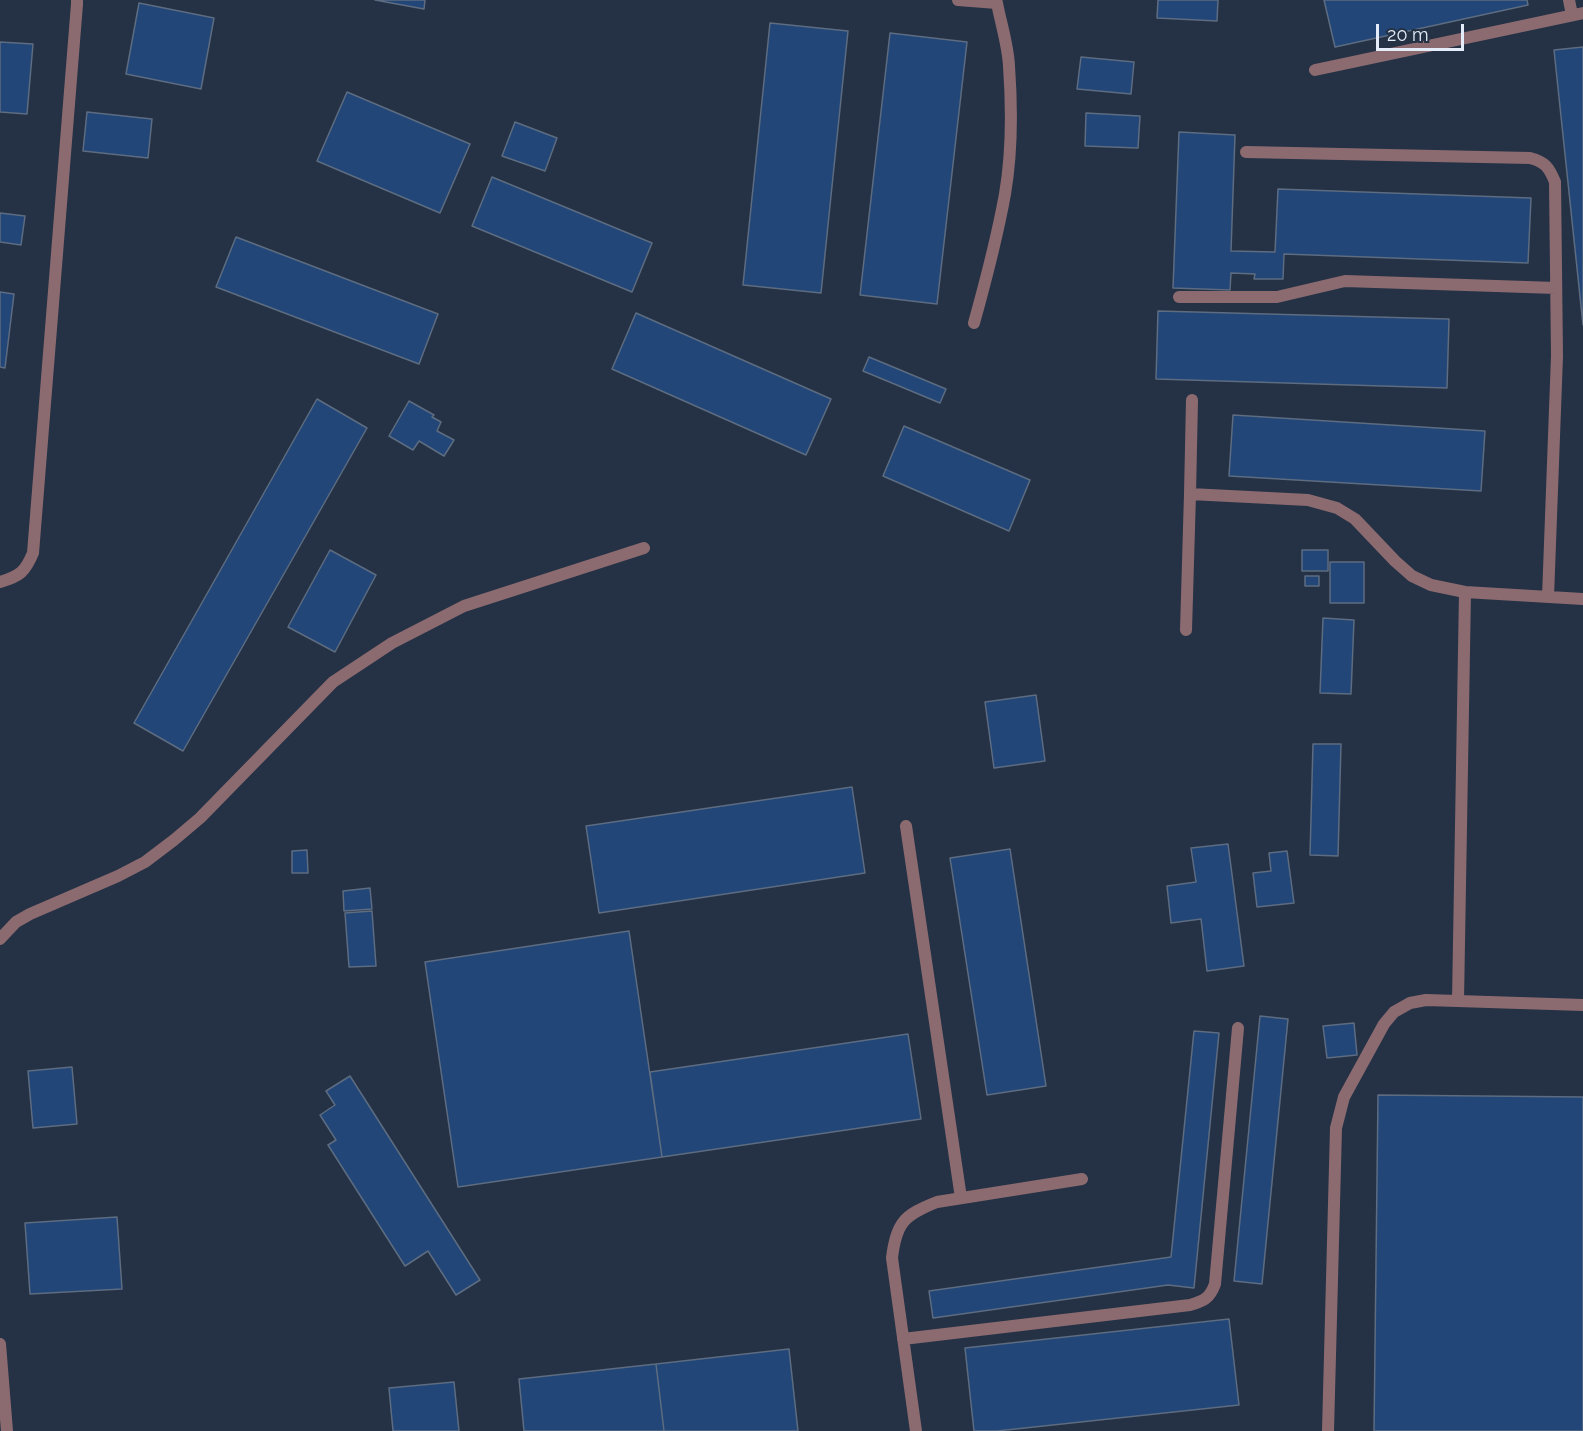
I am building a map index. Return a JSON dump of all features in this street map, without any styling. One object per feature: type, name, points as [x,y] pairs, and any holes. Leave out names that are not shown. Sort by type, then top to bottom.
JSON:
[{"type":"lane","points":[[958,0],[1000,2],[1009,64],[1011,105],[1005,192],[997,236],[974,323]]},
{"type":"lane","points":[[1315,69],[1577,14],[1569,0]]},
{"type":"lane","points":[[0,582],[13,578],[26,569],[33,553],[77,2]]},
{"type":"lane","points":[[1246,152],[1530,158],[1541,161],[1550,170],[1554,182],[1557,356],[1548,597]]},
{"type":"lane","points":[[1179,297],[1277,297],[1345,281],[1556,288]]},
{"type":"lane","points":[[1186,630],[1192,400]]},
{"type":"lane","points":[[1190,495],[1308,500],[1337,508],[1354,519],[1412,576],[1431,585],[1465,592],[1583,598]]},
{"type":"lane","points":[[0,939],[16,922],[30,914],[145,862],[200,818],[333,682],[392,643],[464,606],[644,548]]},
{"type":"lane","points":[[1458,1001],[1465,592]]},
{"type":"lane","points":[[906,826],[961,1198]]},
{"type":"lane","points":[[1328,1431],[1336,1128],[1344,1097],[1384,1024],[1394,1012],[1410,1003],[1426,1000],[1583,1005]]},
{"type":"lane","points":[[903,1339],[1190,1305],[1202,1302],[1211,1294],[1215,1284],[1238,1028]]},
{"type":"lane","points":[[916,1431],[892,1258],[897,1230],[906,1218],[920,1209],[937,1203],[1082,1179]]},
{"type":"lane","points":[[0,1344],[7,1431]]},
{"type":"building","points":[[375,0],[425,0],[424,9]]},
{"type":"building","points":[[1158,0],[1218,0],[1217,21],[1157,18]]},
{"type":"building","points":[[1324,0],[1527,0],[1528,5],[1335,47]]},
{"type":"building","points":[[139,3],[214,18],[201,89],[126,74]]},
{"type":"building","points":[[770,23],[848,31],[821,293],[743,285]]},
{"type":"building","points":[[890,33],[967,42],[937,304],[860,295]]},
{"type":"building","points":[[0,42],[33,44],[27,114],[0,112]]},
{"type":"building","points":[[1583,47],[1583,325],[1554,50]]},
{"type":"building","points":[[1081,57],[1134,62],[1131,94],[1077,89]]},
{"type":"building","points":[[347,92],[470,144],[440,213],[317,161]]},
{"type":"building","points":[[87,112],[152,119],[148,158],[83,151]]},
{"type":"building","points":[[1086,113],[1140,116],[1138,148],[1085,146]]},
{"type":"building","points":[[515,122],[557,138],[545,171],[502,156]]},
{"type":"building","points":[[1179,132],[1235,135],[1231,251],[1275,252],[1278,189],[1531,198],[1528,263],[1284,254],[1283,279],[1254,279],[1255,274],[1231,273],[1230,290],[1173,288]]},
{"type":"building","points":[[492,177],[652,243],[632,292],[472,226]]},
{"type":"building","points":[[0,213],[25,216],[21,245],[0,242]]},
{"type":"building","points":[[236,237],[438,314],[419,364],[216,287]]},
{"type":"building","points":[[0,292],[14,294],[5,368],[0,367]]},
{"type":"building","points":[[1158,311],[1449,319],[1447,388],[1156,379]]},
{"type":"building","points":[[636,313],[831,399],[806,455],[612,369]]},
{"type":"building","points":[[869,357],[946,389],[940,403],[863,371]]},
{"type":"building","points":[[317,399],[367,428],[183,751],[134,723]]},
{"type":"building","points":[[409,401],[434,415],[432,417],[441,422],[437,431],[454,440],[444,456],[419,441],[413,450],[389,436]]},
{"type":"building","points":[[1233,415],[1485,431],[1481,491],[1229,476]]},
{"type":"building","points":[[904,426],[1030,480],[1009,531],[883,476]]},
{"type":"building","points":[[330,550],[376,575],[335,652],[288,627]]},
{"type":"building","points":[[1302,550],[1328,550],[1328,571],[1302,571]]},
{"type":"building","points":[[1330,562],[1364,562],[1364,603],[1330,603]]},
{"type":"building","points":[[1305,576],[1319,576],[1319,586],[1305,586]]},
{"type":"building","points":[[1323,618],[1354,620],[1351,694],[1320,693]]},
{"type":"building","points":[[1036,695],[1045,761],[994,768],[985,702]]},
{"type":"building","points":[[1313,744],[1341,744],[1338,856],[1310,855]]},
{"type":"building","points":[[852,787],[865,873],[599,913],[586,826]]},
{"type":"building","points":[[1228,844],[1244,966],[1207,971],[1201,919],[1171,923],[1167,886],[1196,882],[1191,848]]},
{"type":"building","points":[[1010,849],[1046,1086],[987,1095],[950,858]]},
{"type":"building","points":[[307,850],[308,873],[292,873],[292,851]]},
{"type":"building","points":[[1287,851],[1294,903],[1257,907],[1253,873],[1271,871],[1269,853]]},
{"type":"building","points":[[370,888],[372,909],[344,911],[343,891]]},
{"type":"building","points":[[372,911],[376,966],[349,967],[345,913]]},
{"type":"building","points":[[629,931],[662,1157],[458,1187],[425,962]]},
{"type":"building","points":[[1260,1016],[1288,1019],[1262,1284],[1234,1281]]},
{"type":"building","points":[[1354,1023],[1357,1055],[1327,1058],[1323,1026]]},
{"type":"building","points":[[1194,1031],[1219,1033],[1194,1288],[1168,1285],[933,1318],[929,1291],[1171,1257]]},
{"type":"building","points":[[908,1034],[921,1119],[662,1157],[650,1072]]},
{"type":"building","points":[[72,1067],[77,1124],[33,1128],[28,1071]]},
{"type":"building","points":[[350,1076],[480,1280],[456,1295],[428,1251],[405,1266],[328,1145],[336,1140],[320,1115],[335,1105],[326,1091]]},
{"type":"building","points":[[1378,1095],[1583,1097],[1583,1431],[1374,1431]]},
{"type":"building","points":[[117,1217],[122,1289],[30,1294],[25,1223]]},
{"type":"building","points":[[1229,1319],[1239,1405],[997,1431],[974,1431],[965,1348]]},
{"type":"building","points":[[789,1349],[798,1431],[664,1431],[656,1364]]},
{"type":"building","points":[[656,1364],[664,1431],[524,1431],[519,1379]]},
{"type":"building","points":[[454,1382],[459,1431],[393,1431],[389,1388]]}]
